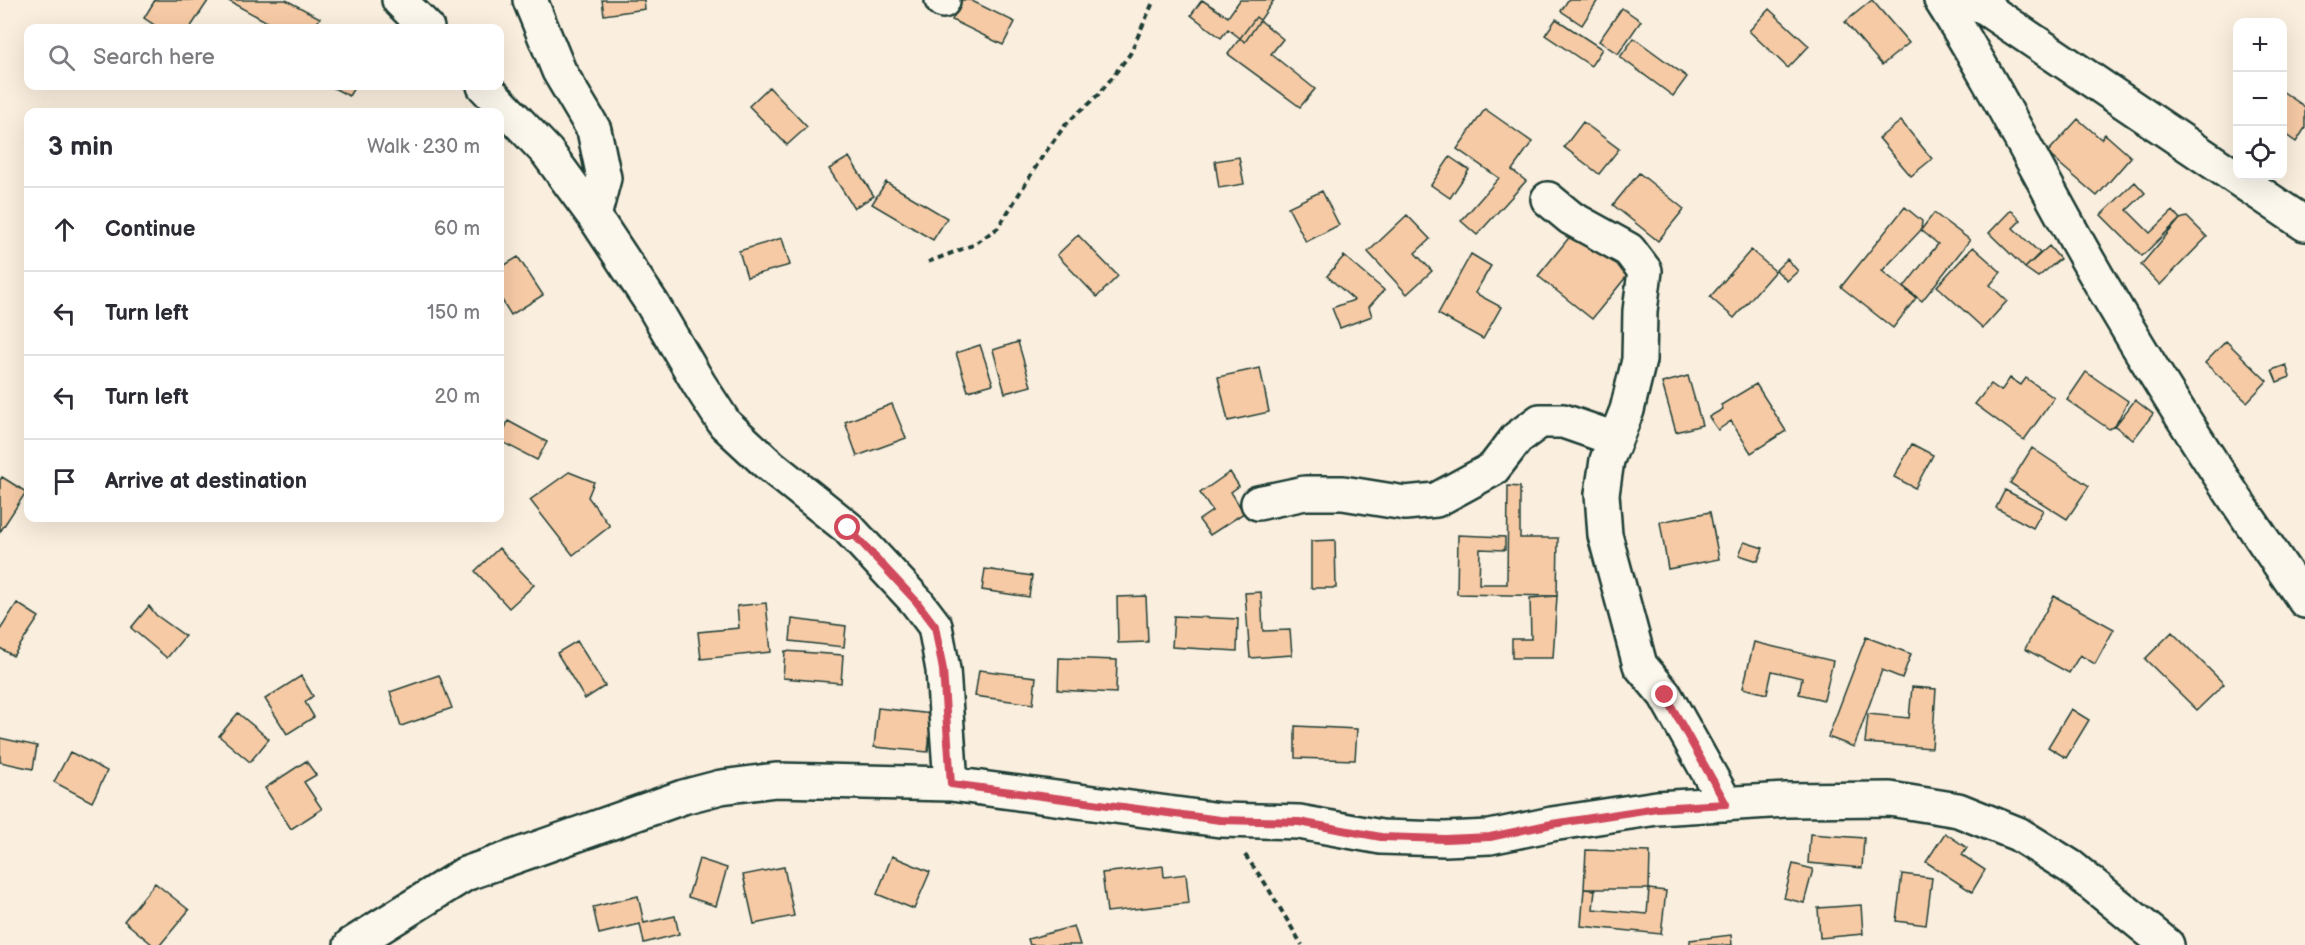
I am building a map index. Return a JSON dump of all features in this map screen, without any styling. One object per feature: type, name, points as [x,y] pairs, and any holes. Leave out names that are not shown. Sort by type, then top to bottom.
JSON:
[{"type":"street","points":[[399,0],[423,24]]},
{"type":"street","points":[[530,0],[559,71],[594,130],[604,178],[594,216]]},
{"type":"street","points":[[1941,0],[1973,51],[2111,302],[2231,496],[2305,601]]},
{"type":"street","points":[[1973,0],[2305,224]]},
{"type":"street","points":[[488,90],[548,152],[594,216],[653,305],[725,424],[767,463],[848,528],[916,601],[935,626],[943,670],[951,784]]},
{"type":"street","points":[[1548,199],[1571,218],[1629,250],[1645,271],[1640,311],[1640,360],[1627,410],[1607,460],[1602,494],[1605,535],[1640,664],[1665,695],[1726,804]]},
{"type":"street","points":[[1258,503],[1305,493],[1343,493],[1405,503],[1436,500],[1493,469],[1517,438],[1540,421],[1563,421],[1615,439]]},
{"type":"street","points":[[351,945],[465,874],[682,797],[721,787],[776,780],[951,784],[1220,820],[1299,822],[1381,837],[1445,839],[1490,837],[1552,824],[1657,808],[1786,800],[1890,799],[1958,810],[2018,834],[2071,867],[2168,945]]},
{"type":"path","points":[[928,262],[973,245],[998,228],[1060,132],[1100,93],[1130,54],[1154,0]]},
{"type":"path","points":[[1220,820],[1265,883],[1302,945]]},
{"type":"building","points":[[155,0],[208,1],[193,24],[153,24],[144,18]]},
{"type":"building","points":[[227,0],[286,0],[320,18],[316,24],[271,24]]},
{"type":"building","points":[[602,0],[644,0],[645,9],[604,15]]},
{"type":"building","points":[[962,0],[970,0],[1015,22],[1003,45],[952,20]]},
{"type":"building","points":[[1202,0],[1228,17],[1240,0],[1274,0],[1245,42],[1228,29],[1221,38],[1191,15]]},
{"type":"building","points":[[1568,0],[1598,0],[1582,25],[1561,11]]},
{"type":"building","points":[[1872,0],[1909,43],[1882,65],[1845,22]]},
{"type":"building","points":[[1622,8],[1641,21],[1618,54],[1599,41]]},
{"type":"building","points":[[1769,9],[1809,46],[1788,68],[1749,31]]},
{"type":"building","points":[[1256,17],[1283,39],[1271,54],[1315,89],[1300,107],[1228,54]]},
{"type":"building","points":[[1556,19],[1602,49],[1591,66],[1545,35]]},
{"type":"building","points":[[1634,38],[1687,77],[1673,96],[1620,57]]},
{"type":"building","points":[[769,87],[807,127],[787,145],[749,106]]},
{"type":"building","points":[[338,90],[353,90],[349,96]]},
{"type":"building","points":[[2287,94],[2305,107],[2305,128],[2296,142],[2287,136]]},
{"type":"building","points":[[1485,109],[1532,142],[1512,170],[1526,181],[1477,235],[1461,221],[1499,178],[1457,149]]},
{"type":"building","points":[[2078,119],[2101,139],[2105,134],[2131,157],[2097,196],[2047,153]]},
{"type":"building","points":[[1901,121],[1932,159],[1911,176],[1879,138]]},
{"type":"building","points":[[1583,122],[1619,149],[1599,174],[1564,147]]},
{"type":"building","points":[[849,157],[874,196],[854,208],[829,169]]},
{"type":"building","points":[[1239,157],[1244,184],[1219,188],[1215,161]]},
{"type":"building","points":[[1450,157],[1469,170],[1450,198],[1431,185]]},
{"type":"building","points":[[1639,173],[1684,209],[1658,241],[1613,205]]},
{"type":"building","points":[[886,182],[947,218],[933,240],[872,204]]},
{"type":"building","points":[[2135,182],[2145,193],[2127,210],[2150,233],[2173,211],[2180,219],[2142,256],[2101,215]]},
{"type":"building","points":[[1322,191],[1339,225],[1306,242],[1288,207]]},
{"type":"building","points":[[1905,207],[1922,221],[1921,230],[1882,271],[1916,298],[1893,328],[1841,287]]},
{"type":"building","points":[[2011,210],[2021,220],[2013,228],[2040,253],[2025,268],[1989,233]]},
{"type":"building","points":[[1934,213],[1970,240],[1922,301],[1904,287],[1938,244],[1921,230]]},
{"type":"building","points":[[1407,215],[1430,239],[1415,253],[1432,271],[1407,294],[1368,252]]},
{"type":"building","points":[[2187,217],[2207,237],[2160,285],[2141,265],[2180,219]]},
{"type":"building","points":[[1576,229],[1630,272],[1592,319],[1538,276]]},
{"type":"building","points":[[1078,235],[1118,276],[1097,297],[1057,255]]},
{"type":"building","points":[[782,238],[790,265],[747,277],[739,251]]},
{"type":"building","points":[[2049,246],[2060,259],[2038,277],[2025,268]]},
{"type":"building","points":[[1973,247],[2001,272],[1990,285],[2007,301],[1983,328],[1937,286]]},
{"type":"building","points":[[1751,250],[1775,271],[1734,318],[1710,297]]},
{"type":"building","points":[[1471,254],[1491,266],[1475,293],[1501,307],[1483,339],[1438,314]]},
{"type":"building","points":[[1344,256],[1384,290],[1369,307],[1372,316],[1340,328],[1332,308],[1354,300],[1327,276]]},
{"type":"building","points":[[518,257],[543,295],[511,315],[504,304],[504,266]]},
{"type":"building","points":[[1787,259],[1798,271],[1787,281],[1776,270]]},
{"type":"building","points":[[2226,341],[2267,381],[2247,402],[2205,363]]},
{"type":"building","points":[[1018,342],[1031,386],[1005,393],[993,350]]},
{"type":"building","points":[[980,345],[993,384],[968,391],[956,353]]},
{"type":"building","points":[[2286,365],[2290,377],[2277,382],[2272,370]]},
{"type":"building","points":[[1260,368],[1269,412],[1228,421],[1218,377]]},
{"type":"building","points":[[2086,372],[2128,401],[2115,426],[2109,429],[2067,400]]},
{"type":"building","points":[[1688,376],[1702,425],[1676,432],[1662,383]]},
{"type":"building","points":[[2010,378],[2021,385],[2026,378],[2054,398],[2024,440],[1975,404],[1991,384],[2001,391]]},
{"type":"building","points":[[1756,384],[1786,431],[1751,453],[1731,421],[1718,430],[1709,417],[1723,409],[1721,405]]},
{"type":"building","points":[[2135,400],[2153,414],[2133,440],[2115,426]]},
{"type":"building","points":[[892,404],[906,438],[857,456],[845,422]]},
{"type":"building","points":[[508,421],[547,442],[537,460],[504,443],[504,431]]},
{"type":"building","points":[[1912,444],[1933,455],[1915,488],[1894,477]]},
{"type":"building","points":[[2032,448],[2089,486],[2067,519],[2010,483]]},
{"type":"building","points":[[569,472],[594,482],[588,497],[610,526],[573,555],[530,500]]},
{"type":"building","points":[[1230,472],[1239,486],[1231,492],[1244,513],[1210,535],[1199,520],[1212,511],[1200,493]]},
{"type":"building","points":[[2,477],[24,491],[24,495],[0,532],[0,480]]},
{"type":"building","points":[[1508,486],[1520,487],[1520,538],[1558,538],[1557,596],[1457,594],[1458,535],[1505,537],[1505,550],[1480,549],[1479,584],[1507,584]]},
{"type":"building","points":[[2005,490],[2043,510],[2033,528],[1996,508]]},
{"type":"building","points":[[1710,512],[1719,559],[1668,569],[1660,522]]},
{"type":"building","points":[[1335,540],[1336,588],[1311,588],[1311,541]]},
{"type":"building","points":[[1744,542],[1763,548],[1758,561],[1739,555]]},
{"type":"building","points":[[499,548],[534,585],[509,608],[475,571]]},
{"type":"building","points":[[985,569],[1032,576],[1029,597],[982,590]]},
{"type":"building","points":[[1261,592],[1263,631],[1290,630],[1292,655],[1250,658],[1245,593]]},
{"type":"building","points":[[1146,596],[1148,642],[1118,643],[1117,597]]},
{"type":"building","points":[[1557,596],[1553,658],[1512,658],[1512,639],[1531,639],[1530,598]]},
{"type":"building","points":[[2054,596],[2114,629],[2095,664],[2080,655],[2069,673],[2025,649]]},
{"type":"building","points":[[17,603],[39,617],[13,656],[0,648],[0,630]]},
{"type":"building","points":[[766,603],[771,652],[701,659],[698,632],[739,628],[737,606]]},
{"type":"building","points":[[149,606],[156,615],[185,636],[167,658],[131,628]]},
{"type":"building","points":[[1174,616],[1238,619],[1237,651],[1172,647]]},
{"type":"building","points":[[792,619],[846,626],[844,647],[790,641]]},
{"type":"building","points":[[2172,632],[2224,684],[2197,710],[2145,659]]},
{"type":"building","points":[[1866,637],[1911,654],[1902,678],[1882,670],[1854,747],[1828,737]]},
{"type":"building","points":[[577,641],[605,686],[585,699],[557,653]]},
{"type":"building","points":[[1754,642],[1833,661],[1824,700],[1799,694],[1802,678],[1772,671],[1767,694],[1743,688]]},
{"type":"building","points":[[785,651],[843,655],[841,683],[783,678]]},
{"type":"building","points":[[1059,658],[1117,660],[1116,693],[1058,690]]},
{"type":"building","points":[[979,670],[1036,677],[1033,704],[975,696]]},
{"type":"building","points":[[439,675],[452,708],[401,726],[390,692]]},
{"type":"building","points":[[301,676],[313,696],[305,702],[314,717],[287,734],[265,699]]},
{"type":"building","points":[[1912,687],[1936,689],[1932,748],[1865,743],[1868,714],[1909,718]]},
{"type":"building","points":[[878,708],[932,714],[928,752],[874,747]]},
{"type":"building","points":[[2071,709],[2089,720],[2066,758],[2048,747]]},
{"type":"building","points":[[238,713],[269,739],[250,762],[219,736]]},
{"type":"building","points":[[1295,726],[1357,729],[1355,760],[1295,758]]},
{"type":"building","points":[[0,738],[37,746],[33,769],[0,762]]},
{"type":"building","points":[[70,752],[107,771],[92,802],[54,782]]},
{"type":"building","points":[[306,761],[316,775],[304,782],[322,809],[291,829],[265,788]]},
{"type":"building","points":[[1945,833],[1967,848],[1962,855],[1985,870],[1972,892],[1926,862]]},
{"type":"building","points":[[1810,834],[1864,838],[1862,868],[1808,863]]},
{"type":"building","points":[[1586,850],[1650,852],[1649,889],[1584,889]]},
{"type":"building","points":[[892,856],[930,872],[914,909],[877,894]]},
{"type":"building","points":[[699,859],[727,868],[716,906],[688,897]]},
{"type":"building","points":[[1793,864],[1813,869],[1804,903],[1784,898]]},
{"type":"building","points":[[1163,866],[1164,877],[1186,874],[1189,903],[1107,912],[1102,873]]},
{"type":"building","points":[[784,867],[794,916],[754,924],[743,875]]},
{"type":"building","points":[[1902,874],[1932,878],[1926,925],[1896,921]]},
{"type":"building","points":[[155,883],[189,910],[160,945],[153,945],[124,921]]},
{"type":"building","points":[[1584,889],[1595,890],[1593,909],[1647,914],[1649,889],[1666,891],[1661,934],[1581,926]]},
{"type":"building","points":[[638,896],[644,923],[675,916],[679,934],[644,943],[640,924],[599,934],[593,907]]},
{"type":"building","points":[[1861,905],[1863,934],[1820,938],[1818,908]]},
{"type":"building","points":[[1074,926],[1080,945],[1030,945],[1028,939]]},
{"type":"building","points":[[1731,935],[1732,945],[1690,945],[1690,940]]},
{"type":"route","points":[[848,528],[916,601],[935,626],[943,670],[945,726],[951,784],[1220,820],[1299,822],[1381,837],[1445,839],[1490,837],[1552,824],[1657,808],[1726,804],[1665,695]]}]
